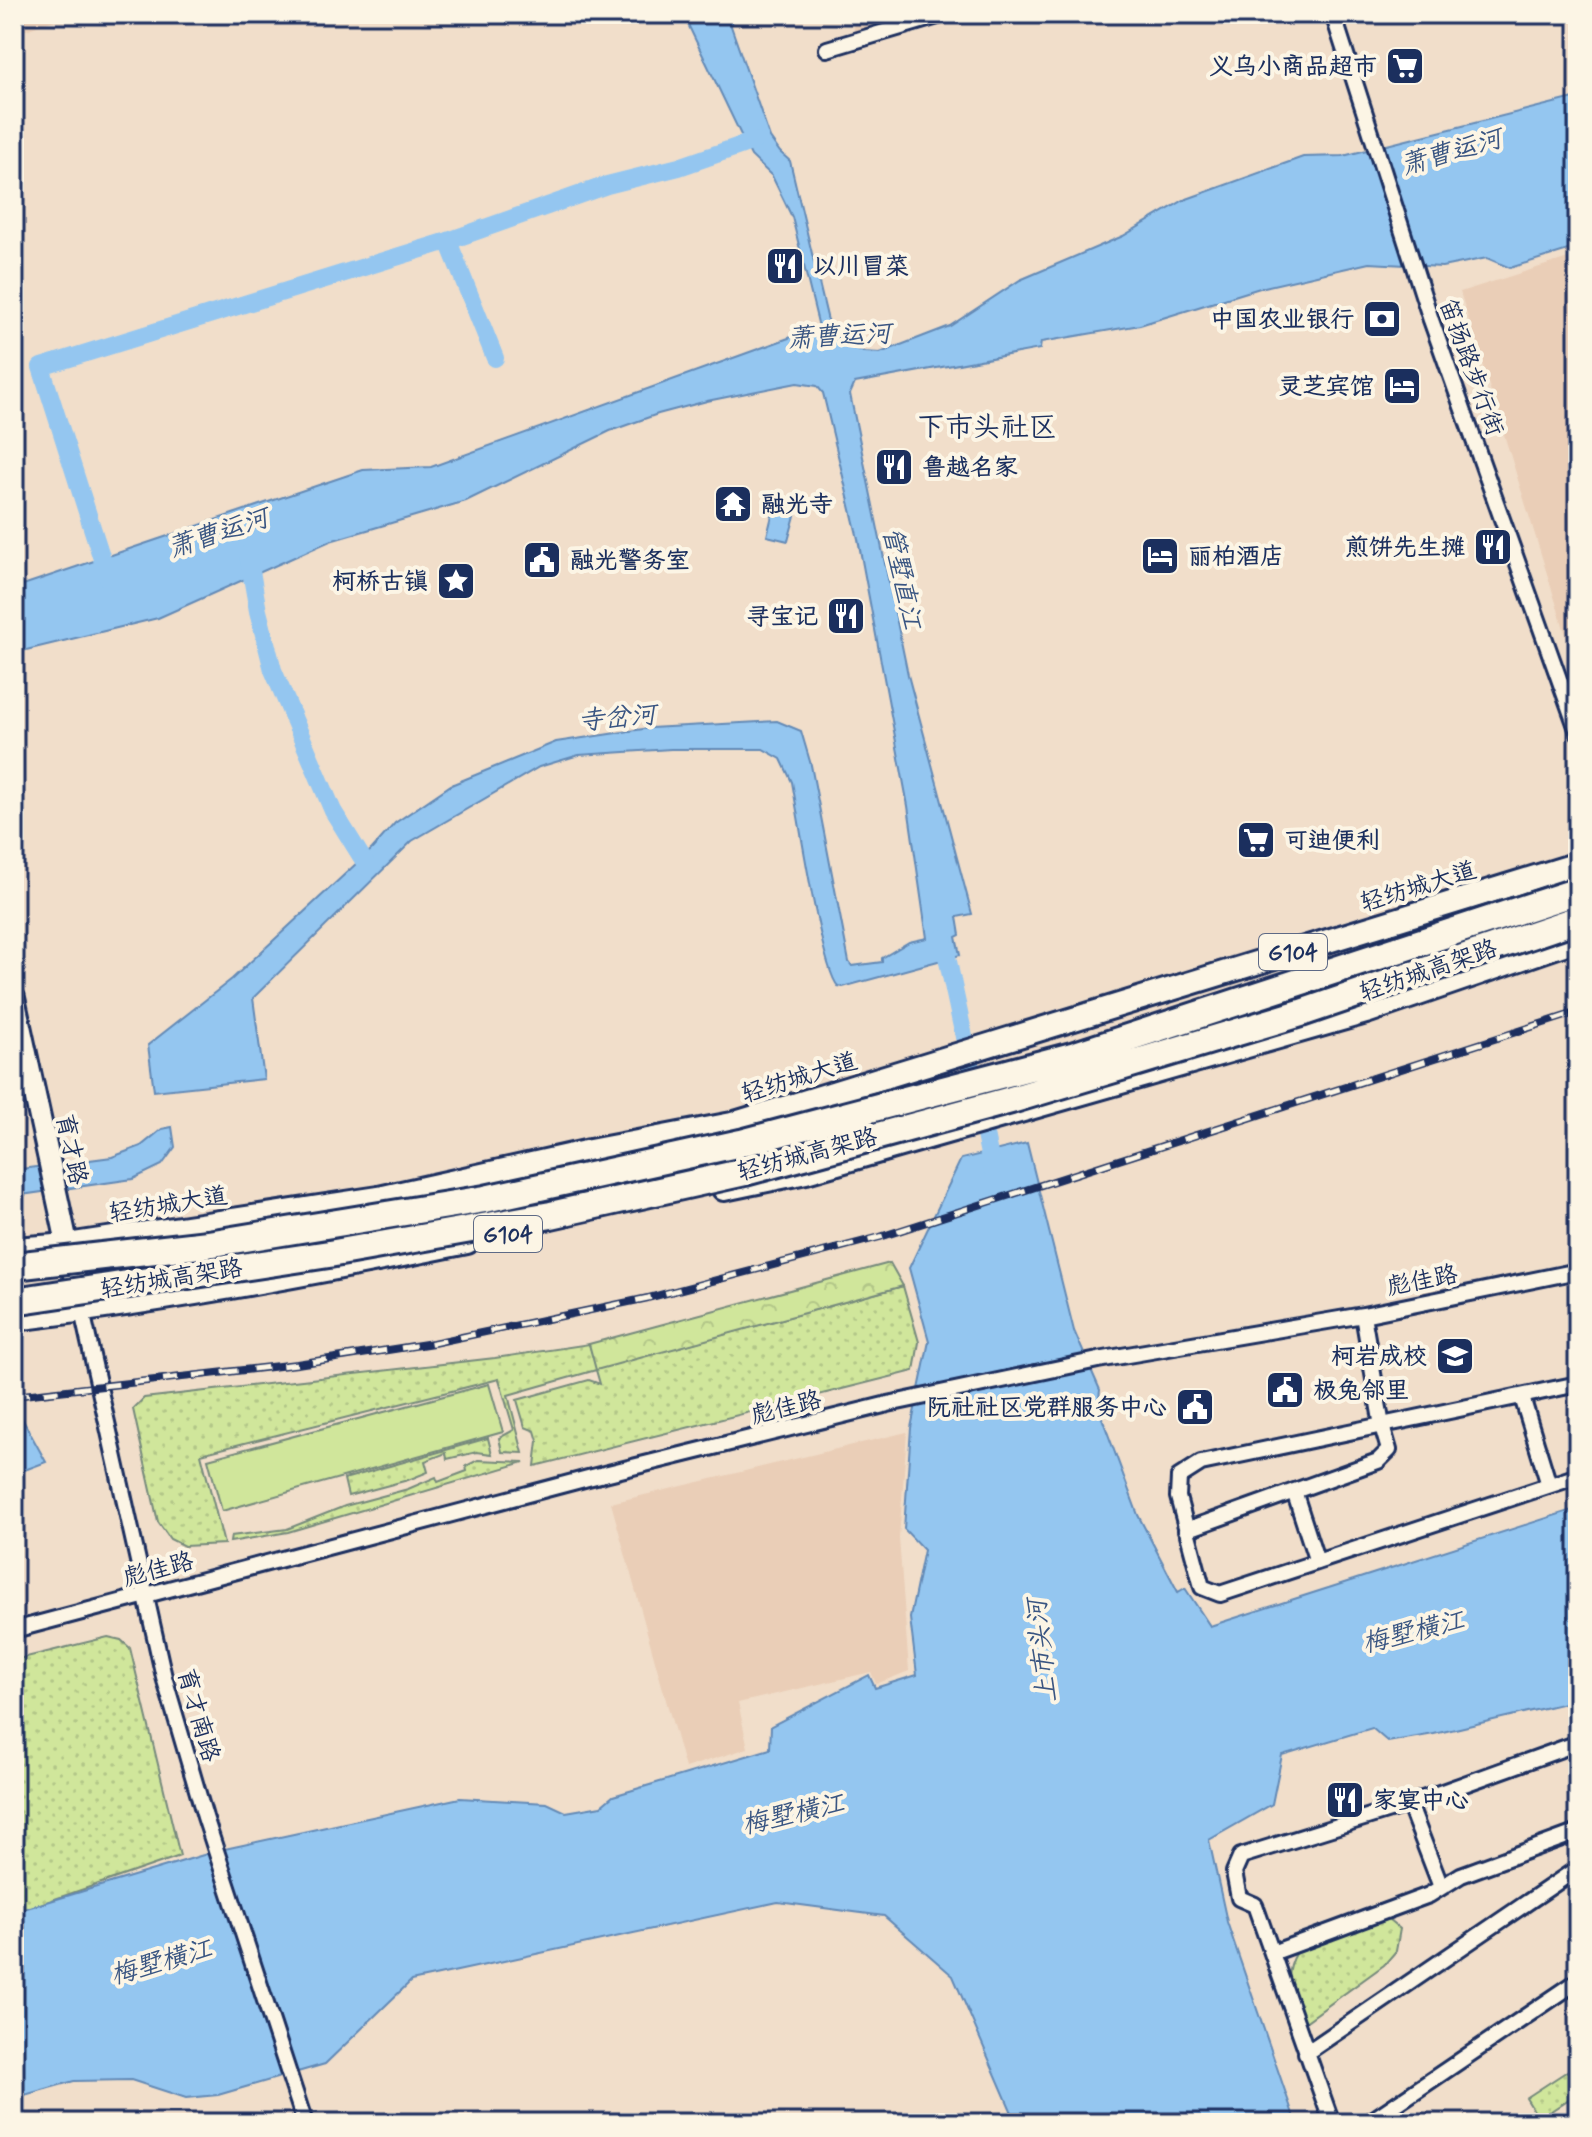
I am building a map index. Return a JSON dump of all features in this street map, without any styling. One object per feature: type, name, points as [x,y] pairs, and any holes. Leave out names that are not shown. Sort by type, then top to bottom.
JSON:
[{"type":"highway","name":"轻纺城高架路","points":[[14,1266],[208,1244],[485,1199],[741,1143],[1072,1056],[1578,891]]},
{"type":"highway","name":"轻纺城高架路","points":[[14,1301],[314,1257],[551,1215],[745,1172],[1011,1100],[1301,1013],[1578,919]]},
{"type":"main road","name":"轻纺城大道","points":[[14,1249],[68,1245],[379,1198],[590,1151],[732,1124],[1578,864]]},
{"type":"main road","name":"G104","points":[[14,1319],[82,1311],[401,1256],[806,1172],[1366,1012],[1578,939]]},
{"type":"street","points":[[827,49],[945,14]]},
{"type":"street","name":"笛扬路步行街","points":[[1333,14],[1431,320],[1578,732]]},
{"type":"street","name":"育才路","points":[[14,998],[82,1311]]},
{"type":"street","name":"彪佳路","points":[[14,1630],[588,1478],[888,1404],[1098,1360],[1363,1315],[1578,1271]]},
{"type":"street","name":"育才南路","points":[[82,1311],[164,1677],[205,1817],[305,2123]]},
{"type":"street","points":[[1186,1530],[1378,1461],[1389,1450],[1363,1315]]},
{"type":"street","points":[[1578,1384],[1201,1463],[1179,1477],[1178,1497],[1202,1587],[1220,1594],[1578,1476]]},
{"type":"street","points":[[1522,1397],[1549,1485]]},
{"type":"street","points":[[1294,1491],[1317,1562]]},
{"type":"street","points":[[1332,2123],[1255,1905],[1239,1898],[1234,1872],[1241,1856],[1409,1804],[1578,1743]]},
{"type":"street","points":[[1409,1804],[1441,1887]]},
{"type":"street","points":[[1272,1953],[1429,1895],[1461,1875],[1578,1832]]},
{"type":"street","points":[[1306,2053],[1578,1868]]},
{"type":"street","points":[[1368,2123],[1578,1981]]},
{"type":"shaded area","points":[[14,14],[72,14],[14,34]]},
{"type":"shaded area","points":[[851,14],[919,14],[855,34]]},
{"type":"shaded area","points":[[1578,255],[1578,674],[1460,292]]},
{"type":"shaded area","points":[[907,1432],[899,1538],[909,1671],[876,1684],[871,1672],[738,1703],[748,1748],[685,1768],[611,1503]]},
{"type":"green space","points":[[890,1263],[903,1286],[596,1370],[589,1344]]},
{"type":"green space","points":[[903,1286],[919,1342],[914,1371],[535,1466],[538,1441],[535,1431],[525,1427],[517,1400],[589,1380],[600,1384],[596,1370],[508,1395],[523,1453],[502,1452],[499,1438],[514,1430],[499,1379],[201,1454],[224,1544],[184,1546],[170,1539],[158,1522],[133,1409],[144,1398],[495,1358],[589,1344],[597,1369]]},
{"type":"green space","points":[[489,1384],[503,1432],[222,1511],[208,1459]]},
{"type":"green space","points":[[488,1438],[492,1454],[477,1452],[447,1459],[446,1453],[425,1461],[428,1472],[348,1496],[344,1479]]},
{"type":"green space","points":[[478,1460],[524,1462],[288,1532],[230,1542],[231,1536],[287,1529],[345,1506],[408,1489],[436,1477],[438,1482],[467,1471],[466,1466]]},
{"type":"green space","points":[[108,1637],[121,1640],[130,1648],[180,1856],[14,1913],[14,1660]]},
{"type":"green space","points":[[1388,1919],[1400,1929],[1396,1951],[1384,1965],[1301,2025],[1289,1979],[1297,1952]]},
{"type":"green space","points":[[1578,2064],[1578,2093],[1539,2119],[1526,2098]]},
{"type":"water","name":"萧曹运河","points":[[683,14],[733,14],[731,26],[770,138],[790,161],[829,325],[837,337],[864,352],[880,353],[950,326],[1020,280],[1123,236],[1184,200],[1303,157],[1343,156],[1578,97],[1578,247],[1510,268],[1487,258],[1442,267],[1369,263],[1260,288],[1140,325],[1041,342],[1040,349],[855,383],[850,394],[908,675],[972,914],[957,917],[960,935],[956,937],[960,955],[838,986],[818,923],[792,782],[781,759],[763,749],[671,749],[579,755],[539,767],[412,841],[253,998],[264,1079],[154,1091],[148,1045],[232,979],[372,849],[395,823],[451,785],[556,742],[650,728],[777,721],[801,731],[811,765],[849,962],[852,966],[882,962],[882,958],[909,942],[927,938],[908,806],[858,539],[823,393],[817,386],[797,383],[658,414],[610,431],[466,501],[330,541],[158,618],[14,653],[14,588],[363,470],[431,467],[819,327],[792,217],[772,176],[751,156]]},
{"type":"water","points":[[777,495],[799,501],[788,541],[767,536]]},
{"type":"water","points":[[172,1127],[175,1147],[162,1165],[133,1179],[14,1196],[14,1170],[112,1157],[141,1146],[162,1129]]},
{"type":"water","points":[[1027,1143],[1074,1331],[1100,1390],[1098,1407],[1138,1515],[1178,1592],[1185,1588],[1210,1626],[1578,1508],[1578,1700],[1388,1742],[1372,1728],[1282,1755],[1272,1804],[1209,1840],[1227,1922],[1296,2123],[1014,2123],[953,1976],[884,1916],[778,1902],[411,1981],[325,2064],[218,2095],[186,2098],[131,2080],[74,2081],[14,2098],[14,1913],[17,1911],[220,1850],[460,1798],[547,1803],[566,1812],[601,1806],[613,1796],[770,1749],[771,1726],[869,1675],[875,1688],[917,1675],[910,1618],[924,1550],[904,1529],[911,1428],[929,1341],[909,1268],[961,1159]]},
{"type":"water","points":[[14,1404],[46,1462],[14,1474]]},
{"type":"waterway","points":[[109,581],[41,367],[448,241],[607,185],[679,167],[754,141]]},
{"type":"waterway","points":[[448,241],[495,358]]},
{"type":"waterway","points":[[248,554],[273,670],[333,811],[369,869]]},
{"type":"waterway","name":"管墅直江","points":[[943,938],[992,1168]]},
{"type":"railway","points":[[14,1396],[297,1364],[433,1343],[648,1298],[880,1237],[1578,1012]]},
{"type":"place","name":"义乌小商品超市","points":[[1405,66]]},
{"type":"place","name":"以川冒菜","points":[[785,266]]},
{"type":"place","name":"中国农业银行","points":[[1382,319]]},
{"type":"place","name":"灵芝宾馆","points":[[1402,386]]},
{"type":"place","name":"鲁越名家","points":[[894,467]]},
{"type":"place","name":"融光寺","points":[[733,504]]},
{"type":"place","name":"煎饼先生摊","points":[[1493,547]]},
{"type":"place","name":"丽柏酒店","points":[[1160,556]]},
{"type":"place","name":"融光警务室","points":[[542,560]]},
{"type":"place","name":"柯桥古镇","points":[[456,581]]},
{"type":"place","name":"寻宝记","points":[[846,616]]},
{"type":"place","name":"可迪便利","points":[[1256,840]]},
{"type":"place","name":"柯岩成校","points":[[1455,1356]]},
{"type":"place","name":"极兔邻里","points":[[1285,1390]]},
{"type":"place","name":"阮社社区党群服务中心","points":[[1195,1407]]},
{"type":"place","name":"家宴中心","points":[[1345,1800]]},
{"type":"district","name":"下市头社区","points":[[987,426]]},
{"type":"water label","name":"寺岔河","points":[[617,717]]},
{"type":"water label","name":"梅墅横江","points":[[1413,1631]]},
{"type":"water label","name":"上市头河","points":[[1041,1651]]},
{"type":"water label","name":"梅墅横江","points":[[793,1813]]},
{"type":"water label","name":"梅墅横江","points":[[161,1961]]}]
